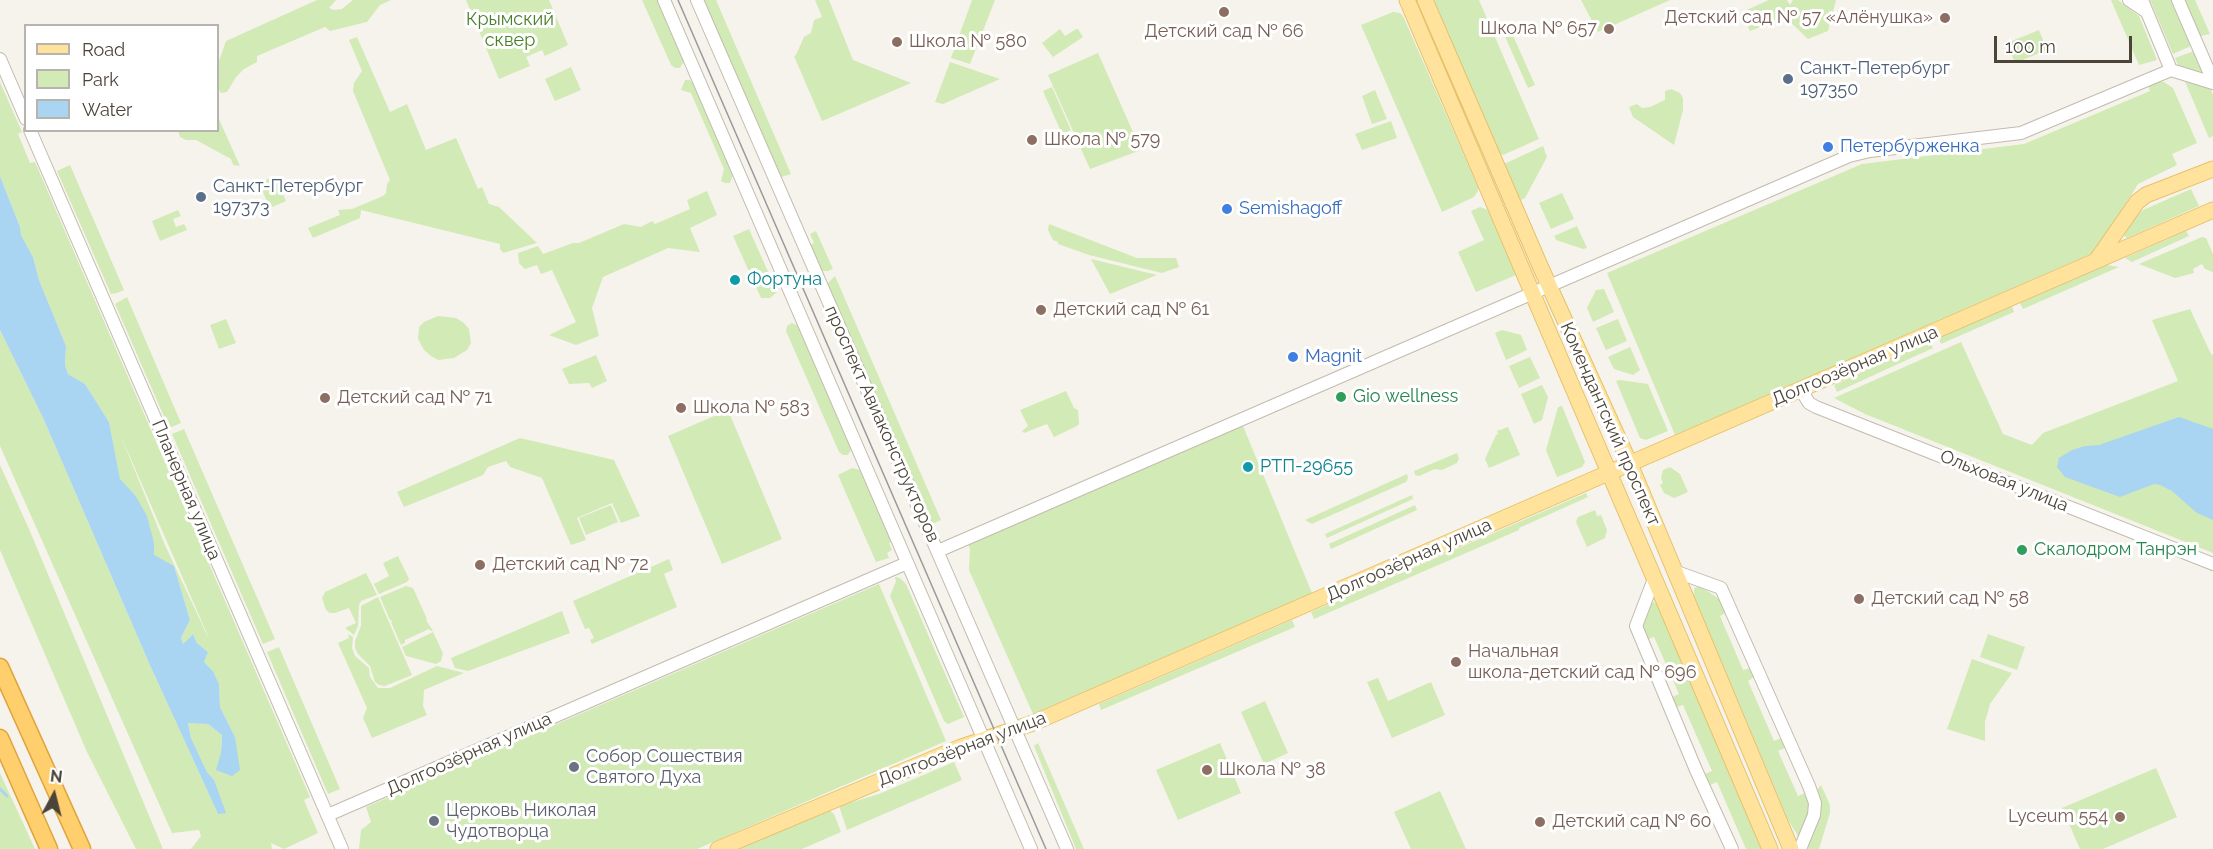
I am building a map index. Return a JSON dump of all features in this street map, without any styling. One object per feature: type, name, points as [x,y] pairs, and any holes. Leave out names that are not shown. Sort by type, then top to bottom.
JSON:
[{"type":"highway","points":[[0,667],[82,849]]},
{"type":"highway","points":[[0,738],[49,849]]},
{"type":"main road","name":"Комендантский проспект","points":[[1407,0],[1770,849]]},
{"type":"main road","name":"Комендантский проспект","points":[[1425,0],[1630,464],[1791,849]]},
{"type":"main road","points":[[2096,261],[2137,202],[2146,195],[2213,169]]},
{"type":"main road","name":"Долгоозёрная улица","points":[[718,849],[853,791],[984,739],[1044,719],[2213,210]]},
{"type":"street","name":"проспект Авиаконструкторов","points":[[664,0],[1031,849]]},
{"type":"street","name":"проспект Авиаконструкторов","points":[[697,0],[1067,849]]},
{"type":"street","points":[[2129,0],[2145,6],[2171,70]]},
{"type":"street","points":[[938,551],[1849,156],[1869,151],[2021,133],[2171,70],[2213,82],[2208,53],[2178,0]]},
{"type":"street","points":[[0,59],[24,114]]},
{"type":"street","name":"Планерная улица","points":[[31,132],[342,849]]},
{"type":"street","name":"Ольховая улица","points":[[1801,390],[1809,403],[1816,407],[2213,564]]},
{"type":"street","name":"Долгоозёрная улица","points":[[328,815],[907,563]]},
{"type":"street","points":[[1674,571],[1721,588],[1800,765],[1815,804],[1814,815],[1800,849]]},
{"type":"street","points":[[1654,579],[1636,626],[1696,770],[1732,849]]},
{"type":"green space","points":[[317,0],[336,0],[329,8],[334,10],[342,9],[353,0],[391,0],[380,5],[367,22],[330,31],[325,27],[257,56],[257,62],[244,69],[227,92],[221,93],[219,61],[226,41]]},
{"type":"green space","name":"Крымский сквер","points":[[466,0],[549,0],[568,45],[545,56],[542,50],[526,57],[530,66],[499,79]]},
{"type":"green space","points":[[642,0],[658,0],[684,61],[680,68],[671,65]]},
{"type":"green space","points":[[703,0],[716,0],[791,174],[781,177]]},
{"type":"green space","points":[[815,0],[829,0],[853,60],[911,83],[822,121],[794,56],[804,37],[811,33],[814,20],[822,17]]},
{"type":"green space","points":[[972,0],[995,0],[970,64],[951,58]]},
{"type":"green space","points":[[1434,0],[1479,0],[1539,139],[1503,155],[1499,153]]},
{"type":"green space","name":"Школа № 657","points":[[1581,0],[1670,0],[1598,32]]},
{"type":"green space","points":[[1769,0],[1787,0],[1790,5],[1793,0],[1836,0],[1828,31],[1808,39],[1785,17],[1750,31],[1742,12]]},
{"type":"green space","points":[[2111,0],[2118,0],[2139,16],[2157,60],[2139,65]]},
{"type":"green space","points":[[2150,0],[2171,0],[2191,46],[2173,54]]},
{"type":"green space","points":[[2184,0],[2195,0],[2210,34],[2200,36]]},
{"type":"green space","points":[[1393,12],[1403,16],[1478,187],[1474,197],[1442,212],[1361,25]]},
{"type":"green space","points":[[1060,29],[1065,36],[1078,29],[1083,37],[1053,57],[1042,43]]},
{"type":"green space","points":[[1510,29],[1535,85],[1528,88],[1503,32]]},
{"type":"green space","points":[[2039,30],[2047,50],[2015,63],[2007,43]]},
{"type":"green space","points":[[357,37],[390,112],[407,104],[426,150],[456,138],[478,189],[482,187],[489,204],[499,207],[537,243],[503,253],[500,244],[361,210],[360,218],[313,238],[308,228],[340,215],[338,210],[352,209],[383,196],[390,180],[353,91],[354,83],[362,71],[349,40]]},
{"type":"green space","points":[[2194,51],[2213,95],[2213,136],[2209,138],[2175,58]]},
{"type":"green space","points":[[1098,53],[1141,150],[1090,169],[1048,75]]},
{"type":"green space","points":[[950,62],[1000,79],[943,104],[935,102]]},
{"type":"green space","points":[[571,67],[581,90],[555,101],[545,79]]},
{"type":"green space","points":[[685,80],[693,83],[733,175],[730,183],[721,181],[724,169],[691,93],[681,90]]},
{"type":"green space","points":[[0,82],[22,132],[18,134],[30,163],[35,162],[310,797],[304,800],[318,833],[284,849],[271,843],[272,849],[191,849],[201,836],[199,830],[172,833],[0,446],[0,330],[44,420],[149,663],[218,814],[214,780],[207,772],[191,738],[188,722],[208,724],[222,735],[221,753],[235,737],[220,707],[219,684],[213,671],[204,662],[208,652],[197,643],[193,634],[183,644],[181,638],[190,620],[174,566],[154,556],[154,543],[135,495],[120,480],[109,422],[85,384],[68,374],[65,365],[66,346],[0,176]],"holes":[[[120,434],[208,637],[165,545]]]},
{"type":"green space","points":[[2164,82],[2173,88],[2197,143],[2172,154],[2177,165],[2138,184],[2100,245],[2094,248],[2095,252],[1675,435],[1607,273],[1862,164],[2024,144],[2150,91],[2148,86]]},
{"type":"green space","points":[[1052,87],[1071,130],[1062,134],[1043,91]]},
{"type":"green space","points":[[1671,89],[1680,93],[1683,98],[1683,110],[1674,145],[1633,117],[1629,107],[1637,104],[1642,108],[1650,107],[1665,100],[1665,91]]},
{"type":"green space","points":[[1375,90],[1387,119],[1372,124],[1362,96]]},
{"type":"green space","points":[[219,119],[240,166],[233,165],[231,159],[196,140],[186,140],[180,137],[178,132],[219,132]]},
{"type":"green space","points":[[1391,121],[1397,138],[1362,150],[1355,134]]},
{"type":"green space","points":[[1543,146],[1547,157],[1525,198],[1520,200],[1504,164]]},
{"type":"green space","points":[[70,165],[124,290],[117,293],[111,294],[57,171]]},
{"type":"green space","points":[[275,176],[286,201],[270,208],[259,183]]},
{"type":"green space","points":[[2191,189],[2199,206],[2127,238],[2124,236],[2134,218],[2143,210]]},
{"type":"green space","points":[[707,191],[717,215],[690,228],[700,252],[668,248],[603,277],[592,308],[599,336],[576,345],[549,335],[576,322],[552,270],[541,274],[537,265],[525,269],[519,263],[518,253],[538,246],[543,254],[579,243],[624,224],[641,227],[652,221],[655,224],[690,209],[687,200]]},
{"type":"green space","points":[[1562,193],[1574,219],[1551,229],[1539,203]]},
{"type":"green space","points":[[1480,207],[1488,210],[1516,275],[1476,292],[1458,252],[1484,240],[1471,211]]},
{"type":"green space","points":[[178,210],[181,216],[173,219],[176,227],[184,224],[187,230],[160,241],[152,221]]},
{"type":"green space","points":[[1049,224],[1137,258],[1176,258],[1179,267],[1162,273],[1089,255],[1058,244],[1048,230]]},
{"type":"green space","points":[[1577,226],[1587,248],[1583,249],[1556,240],[1554,236]]},
{"type":"green space","points":[[749,229],[777,292],[770,298],[761,298],[733,236]]},
{"type":"green space","points":[[816,231],[833,269],[828,271],[821,271],[810,245],[814,243],[810,234]]},
{"type":"green space","points":[[2186,231],[2189,236],[2132,262],[2125,258]]},
{"type":"green space","points":[[2202,237],[2206,238],[2213,254],[2213,272],[2205,269],[2202,264],[2193,269],[2194,273],[2175,278],[2139,264]]},
{"type":"green space","points":[[1091,259],[1157,275],[1110,294]]},
{"type":"green space","points":[[2107,265],[2119,267],[2023,309],[2020,303]]},
{"type":"green space","points":[[835,276],[941,520],[932,524],[827,284]]},
{"type":"green space","points":[[1604,289],[1614,312],[1593,322],[1587,308],[1596,290]]},
{"type":"green space","points":[[127,297],[181,423],[169,428],[115,304]]},
{"type":"green space","points":[[2012,306],[2014,312],[1941,344],[1939,338]]},
{"type":"green space","points":[[2190,309],[2213,355],[2213,553],[1865,414],[1834,398],[1961,342],[2003,434],[2032,445],[2043,433],[2178,381],[2152,320]]},
{"type":"green space","points":[[438,316],[456,318],[469,329],[471,343],[467,350],[454,358],[438,360],[424,350],[418,339],[419,327],[424,322]]},
{"type":"green space","points":[[226,319],[236,343],[219,349],[210,325]]},
{"type":"green space","points":[[1618,319],[1627,341],[1606,350],[1596,328]]},
{"type":"green space","points":[[792,323],[799,326],[852,448],[848,455],[839,452],[786,331],[787,326]]},
{"type":"green space","points":[[1502,330],[1521,335],[1527,350],[1506,360],[1495,333]]},
{"type":"green space","points":[[1930,341],[1933,348],[1837,392],[1834,385]]},
{"type":"green space","points":[[1630,347],[1640,370],[1633,375],[1614,369],[1608,357]]},
{"type":"green space","points":[[596,355],[607,381],[592,388],[589,383],[569,384],[562,369]]},
{"type":"green space","points":[[1530,357],[1540,378],[1519,388],[1509,366]]},
{"type":"green space","points":[[1616,381],[1648,384],[1668,431],[1646,440],[1640,438]]},
{"type":"green space","points":[[1542,385],[1548,397],[1542,420],[1534,424],[1521,394]]},
{"type":"green space","points":[[1066,391],[1074,408],[1078,410],[1079,424],[1077,426],[1054,437],[1047,424],[1024,433],[1022,431],[1028,426],[1020,410]]},
{"type":"green space","points":[[1562,406],[1585,462],[1582,467],[1557,477],[1546,450],[1558,407]]},
{"type":"green space","points":[[728,410],[782,539],[722,564],[668,436]]},
{"type":"green space","points":[[1243,426],[1312,593],[1033,714],[969,570],[970,549],[968,545]]},
{"type":"green space","points":[[1508,427],[1520,455],[1489,468],[1485,459],[1498,434],[1497,431]]},
{"type":"green space","points":[[184,429],[275,639],[263,644],[172,434]]},
{"type":"green space","points":[[520,438],[614,460],[640,516],[621,523],[612,503],[577,518],[586,540],[571,545],[542,478],[510,467],[506,461],[488,467],[483,475],[404,507],[397,492]]},
{"type":"green space","points":[[1457,453],[1459,459],[1457,463],[1442,470],[1435,469],[1419,476],[1415,475],[1414,471]]},
{"type":"green space","points":[[0,465],[163,849],[136,849],[87,752],[0,550]]},
{"type":"green space","points":[[1670,467],[1680,474],[1688,492],[1674,498],[1664,493],[1660,485],[1663,483],[1661,478],[1663,470]]},
{"type":"green space","points":[[852,468],[863,473],[893,541],[889,543],[892,550],[887,553],[889,558],[876,562],[838,475]]},
{"type":"green space","points":[[1407,474],[1406,482],[1312,524],[1305,520]]},
{"type":"green space","points":[[1586,493],[1588,497],[1519,528],[1519,530],[1314,619],[1311,612]]},
{"type":"green space","points":[[1412,495],[1413,499],[1327,538],[1325,534]]},
{"type":"green space","points":[[611,505],[618,522],[586,535],[579,518]]},
{"type":"green space","points":[[1415,505],[1417,510],[1331,549],[1329,544]]},
{"type":"green space","points":[[1595,510],[1597,516],[1601,515],[1607,530],[1605,538],[1587,547],[1576,522],[1578,517]]},
{"type":"green space","points":[[398,556],[409,579],[379,594],[374,584],[389,576],[383,563]]},
{"type":"green space","points":[[669,559],[673,570],[664,574],[677,607],[592,644],[590,640],[594,638],[589,628],[585,629],[573,601]]},
{"type":"green space","points":[[366,573],[377,595],[361,601],[358,626],[354,635],[345,628],[356,623],[349,608],[330,613],[326,610],[322,598],[325,592]]},
{"type":"green space","points":[[895,577],[900,578],[906,584],[964,717],[948,724],[944,721],[890,596],[896,581]]},
{"type":"green space","points":[[879,584],[946,741],[697,849],[359,849],[361,830],[371,822],[366,807]]},
{"type":"green space","points":[[406,586],[413,588],[433,631],[429,629],[405,640],[405,643],[401,645],[391,622],[393,621],[390,620],[380,597]]},
{"type":"green space","points":[[1700,586],[1722,601],[1727,612],[1720,616],[1743,670],[1750,668],[1754,677],[1748,681],[1774,741],[1781,738],[1785,748],[1778,751],[1798,796],[1805,793],[1810,814],[1798,836],[1788,820],[1694,597],[1694,588]]},
{"type":"green space","points":[[378,597],[412,675],[385,686],[375,682],[370,666],[355,648],[355,641],[361,626],[361,606]]},
{"type":"green space","points":[[1653,602],[1658,604],[1766,849],[1746,849],[1717,782],[1710,785],[1705,774],[1712,771],[1683,705],[1677,707],[1672,697],[1679,694],[1654,637],[1646,640],[1643,632],[1644,615],[1649,604]]},
{"type":"green space","points":[[562,611],[570,633],[468,671],[455,668],[451,658]]},
{"type":"green space","points":[[1292,620],[1295,627],[1101,710],[1099,704]]},
{"type":"green space","points":[[433,632],[443,653],[441,661],[436,664],[406,656],[402,647]]},
{"type":"green space","points":[[348,634],[353,637],[352,648],[355,656],[369,668],[370,677],[378,688],[390,688],[437,666],[464,673],[424,690],[423,706],[427,715],[372,738],[363,718],[367,708],[338,643],[349,638]]},
{"type":"green space","points":[[1988,634],[2025,647],[2017,670],[1980,657]]},
{"type":"green space","points":[[279,647],[340,789],[328,794],[267,652]]},
{"type":"green space","points":[[1972,659],[2012,673],[1990,704],[1985,722],[1985,741],[1947,729]]},
{"type":"green space","points":[[1378,678],[1388,701],[1431,682],[1445,715],[1392,738],[1367,682]]},
{"type":"green space","points":[[1265,701],[1288,753],[1264,764],[1241,712]]},
{"type":"green space","points":[[1038,743],[1084,849],[1076,849],[1034,746]]},
{"type":"green space","points":[[1220,743],[1241,793],[1178,820],[1156,770]]},
{"type":"green space","points":[[954,762],[962,780],[847,830],[839,806],[879,794]]},
{"type":"green space","name":"Lyceum 554","points":[[2156,768],[2177,817],[2103,849],[2080,849],[2062,808]]},
{"type":"green space","points":[[0,773],[35,849],[0,849]]},
{"type":"green space","points":[[1821,785],[1830,805],[1830,813],[1819,849],[1807,849],[1817,790]]},
{"type":"green space","points":[[1440,791],[1466,849],[1411,849],[1394,812]]},
{"type":"green space","points":[[829,810],[834,814],[841,832],[802,849],[740,849]]},
{"type":"water","points":[[0,176],[66,346],[65,365],[68,374],[85,384],[109,422],[120,479],[135,495],[147,516],[154,543],[154,555],[174,566],[190,620],[181,638],[183,644],[193,634],[197,643],[208,652],[204,662],[213,671],[219,684],[220,707],[235,737],[240,770],[232,776],[216,770],[221,753],[222,735],[208,724],[188,723],[191,738],[207,772],[214,780],[226,813],[218,814],[149,663],[44,420],[0,330]]},
{"type":"water","points":[[2179,417],[2213,429],[2213,520],[2197,513],[2172,491],[2160,485],[2154,484],[2120,497],[2065,477],[2057,467],[2059,458],[2072,450],[2099,445]]},
{"type":"waterway","points":[[0,789],[7,796]]},
{"type":"tram line","points":[[678,0],[1046,849]]},
{"type":"place","name":"Детский сад № 66","points":[[1224,12]]},
{"type":"place","name":"Детский сад № 57 «Алёнушка»","points":[[1945,18]]},
{"type":"place","name":"Школа № 657","points":[[1609,29]]},
{"type":"place","name":"Школа № 580","points":[[897,42]]},
{"type":"place","name":"Санкт-Петербург 197350","points":[[1788,79]]},
{"type":"place","name":"Школа № 579","points":[[1032,140]]},
{"type":"place","name":"Петербурженка","points":[[1828,147]]},
{"type":"place","name":"Санкт-Петербург 197373","points":[[201,197]]},
{"type":"place","name":"Semishagoff","points":[[1227,209]]},
{"type":"place","name":"Фортуна","points":[[735,280]]},
{"type":"place","name":"Детский сад № 61","points":[[1041,310]]},
{"type":"place","name":"Magnit","points":[[1293,357]]},
{"type":"place","name":"Gio wellness","points":[[1341,397]]},
{"type":"place","name":"Детский сад № 71","points":[[325,398]]},
{"type":"place","name":"Школа № 583","points":[[681,408]]},
{"type":"place","name":"РТП-29655","points":[[1248,467]]},
{"type":"place","name":"Скалодром Танрэн","points":[[2022,550]]},
{"type":"place","name":"Детский сад № 72","points":[[480,565]]},
{"type":"place","name":"Детский сад № 58","points":[[1859,599]]},
{"type":"place","name":"Начальная школа-детский сад № 696","points":[[1456,662]]},
{"type":"place","name":"Собор Сошествия Святого Духа","points":[[574,767]]},
{"type":"place","name":"Школа № 38","points":[[1207,770]]},
{"type":"place","name":"Lyceum 554","points":[[2120,817]]},
{"type":"place","name":"Церковь Николая Чудотворца","points":[[434,821]]},
{"type":"place","name":"Детский сад № 60","points":[[1540,822]]}]
